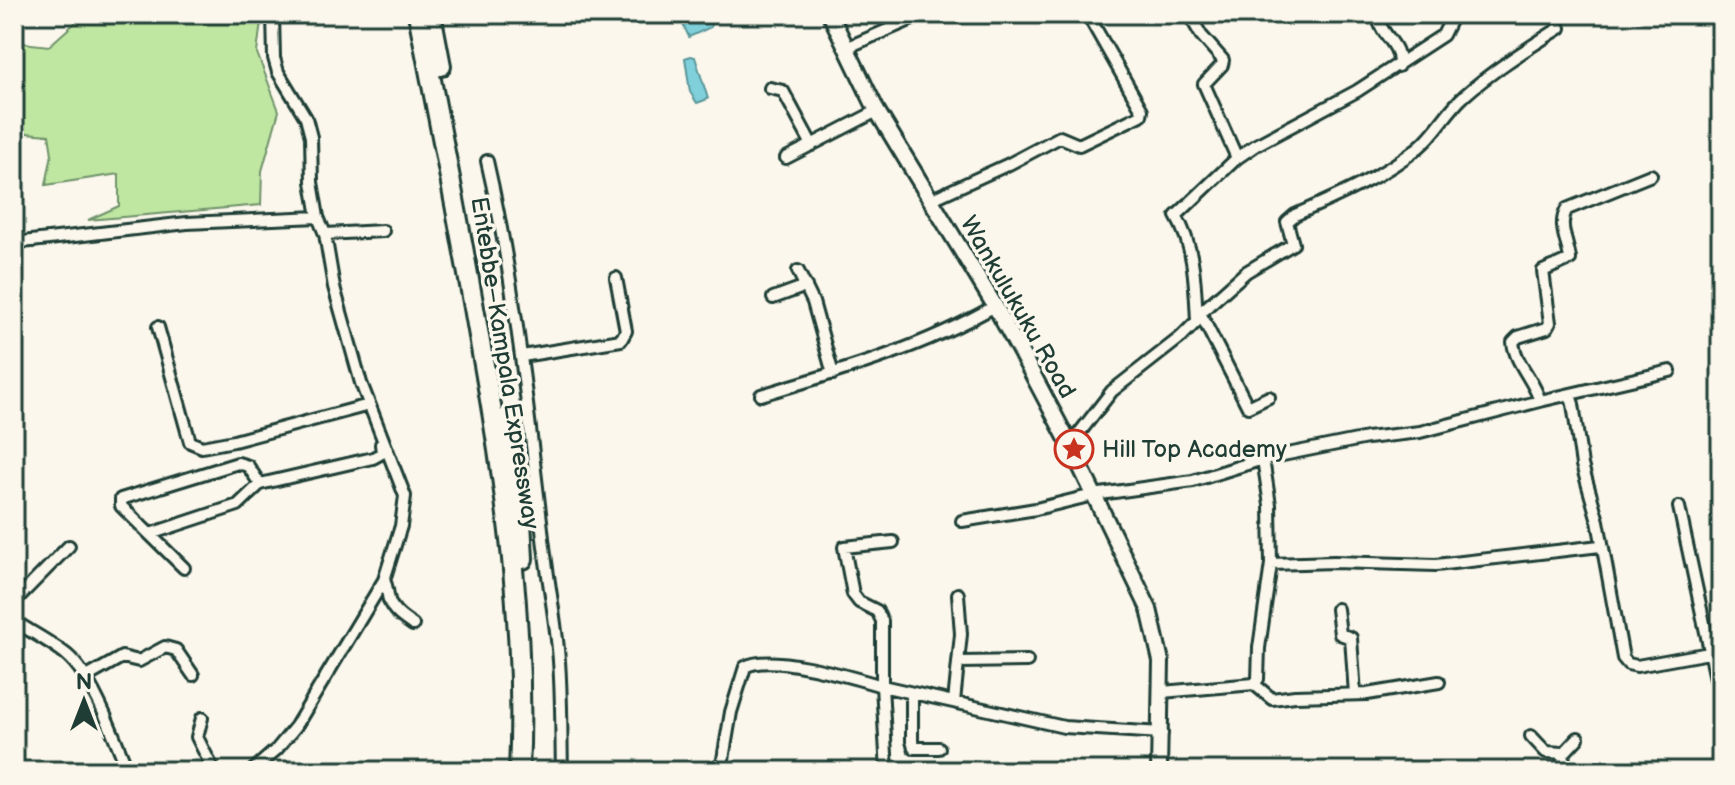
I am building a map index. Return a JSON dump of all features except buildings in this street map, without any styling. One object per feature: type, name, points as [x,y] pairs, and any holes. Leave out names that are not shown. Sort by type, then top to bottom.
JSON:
[{"type":"highway","name":"Entebbe–Kampala Expressway","points":[[418,14],[494,419],[516,616],[519,771]]},
{"type":"highway","name":"Entebbe–Kampala Expressway","points":[[431,14],[486,301],[521,521],[530,655],[530,771]]},
{"type":"main road","name":"Wankulukuku Road","points":[[830,14],[877,111],[995,306],[1070,445],[1149,609],[1159,649],[1162,692],[1159,771]]},
{"type":"street","points":[[252,771],[277,749],[296,726],[384,580],[401,526],[405,496],[369,405],[334,287],[312,182],[311,137],[306,118],[278,72],[274,58],[273,14]]},
{"type":"street","points":[[846,48],[924,14]]},
{"type":"street","points":[[1189,14],[1201,35],[1223,60],[1204,84],[1237,158]]},
{"type":"street","points":[[1367,14],[1378,19],[1398,49],[1398,66]]},
{"type":"street","points":[[1269,397],[1248,407],[1199,317],[1186,234],[1176,216],[1237,158],[1337,103],[1443,35],[1450,21],[1446,14]]},
{"type":"street","points":[[930,200],[1058,138],[1079,145],[1141,115],[1142,110],[1089,17]]},
{"type":"street","points":[[1070,445],[1112,391],[1181,337],[1246,272],[1293,244],[1287,222],[1295,215],[1354,188],[1405,157],[1422,145],[1462,97],[1523,51],[1560,28]]},
{"type":"street","points":[[770,88],[783,91],[812,145]]},
{"type":"street","points":[[786,158],[877,111]]},
{"type":"street","points":[[487,161],[522,356],[542,532],[550,575],[559,653],[562,771]]},
{"type":"street","points":[[1540,401],[1533,381],[1518,360],[1513,342],[1518,337],[1547,328],[1550,323],[1543,271],[1570,259],[1563,215],[1567,209],[1651,175]]},
{"type":"street","points":[[14,219],[15,242],[187,223],[318,217]]},
{"type":"street","points":[[325,234],[383,231]]},
{"type":"street","points":[[798,271],[813,302],[833,374]]},
{"type":"street","points":[[14,272],[15,282]]},
{"type":"street","points":[[522,356],[621,340],[626,331],[616,278]]},
{"type":"street","points":[[773,298],[806,286]]},
{"type":"street","points":[[761,395],[833,374],[943,334],[995,306]]},
{"type":"street","points":[[158,327],[190,442],[202,447],[369,405]]},
{"type":"street","points":[[962,521],[1036,509],[1093,495],[1193,481],[1263,459],[1367,438],[1420,432],[1670,371]]},
{"type":"street","points":[[1570,395],[1582,465],[1598,521],[1619,648],[1628,664],[1637,666],[1709,653]]},
{"type":"street","points":[[150,534],[238,505],[260,484],[373,458],[382,453],[382,438]]},
{"type":"street","points":[[1254,684],[1258,679],[1259,648],[1271,564],[1270,505],[1263,459]]},
{"type":"street","points":[[184,568],[121,506],[121,499],[238,463],[248,466],[260,484]]},
{"type":"street","points":[[1679,507],[1709,653],[1718,671],[1721,702]]},
{"type":"street","points":[[887,771],[882,621],[877,611],[859,602],[853,594],[844,547],[893,542]]},
{"type":"street","points":[[14,602],[69,546]]},
{"type":"street","points":[[1271,564],[1436,565],[1600,546]]},
{"type":"street","points":[[384,580],[390,603],[400,616],[413,625]]},
{"type":"street","points":[[954,702],[960,662],[958,594]]},
{"type":"street","points":[[1337,609],[1340,634],[1351,636],[1355,694]]},
{"type":"street","points":[[14,621],[67,656],[85,678],[128,771]]},
{"type":"street","points":[[85,678],[122,657],[139,661],[165,647],[176,650],[193,675]]},
{"type":"street","points":[[960,662],[1027,661]]},
{"type":"street","points":[[721,771],[731,712],[745,667],[751,663],[776,663],[823,670],[1064,727],[1162,733]]},
{"type":"street","points":[[1162,692],[1254,684],[1272,699],[1355,694],[1439,682]]},
{"type":"street","points":[[912,693],[914,748],[939,748]]},
{"type":"street","points":[[202,718],[197,737],[214,771]]},
{"type":"street","points":[[1531,736],[1546,752],[1564,753]]},
{"type":"street","points":[[1562,771],[1564,753],[1578,738]]},
{"type":"green space","points":[[85,14],[262,14],[257,53],[279,111],[262,171],[261,205],[88,220],[119,206],[119,174],[46,185],[52,154],[49,135],[14,132],[14,42],[49,46]]},
{"type":"water","points":[[678,14],[709,14],[711,27],[689,37]]},
{"type":"water","points":[[695,57],[708,99],[697,103],[690,92],[685,58]]},
{"type":"place","name":"Hill Top Academy","points":[[1074,449]]}]
